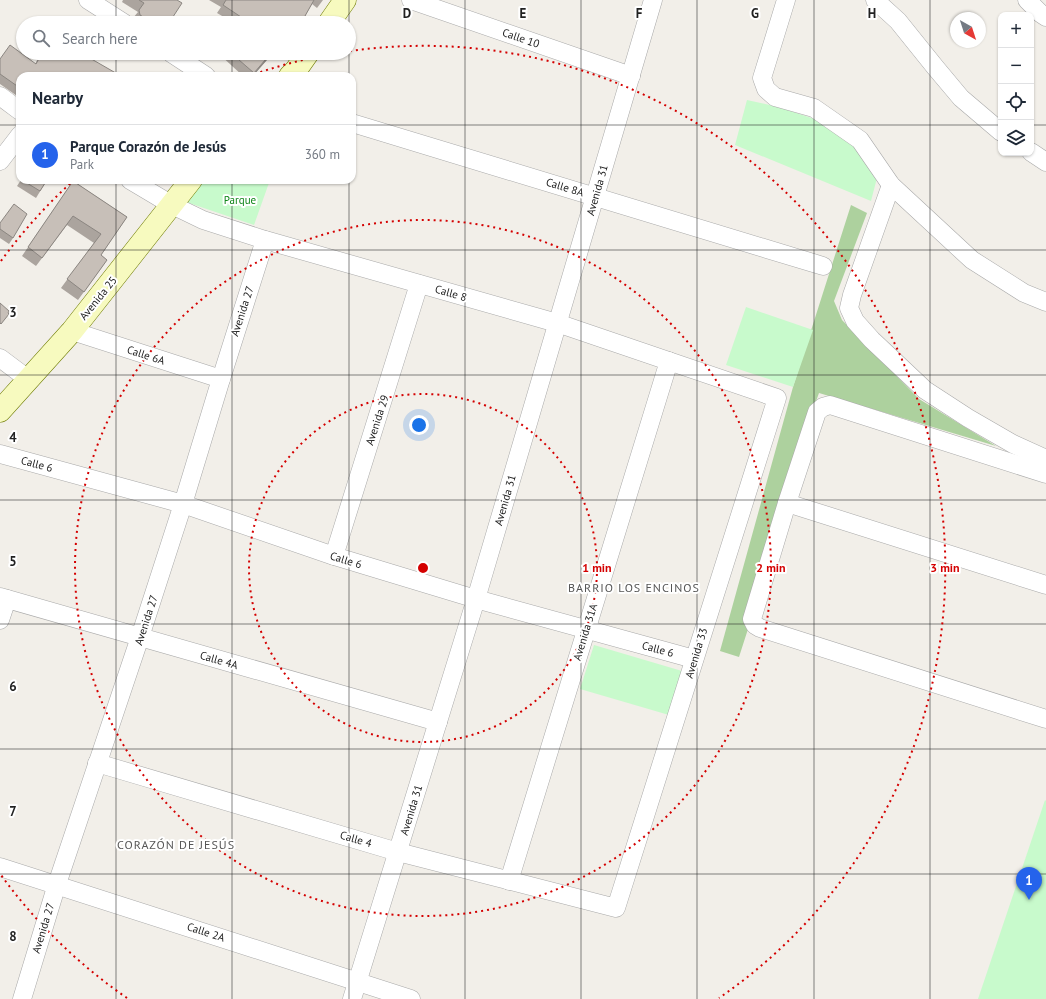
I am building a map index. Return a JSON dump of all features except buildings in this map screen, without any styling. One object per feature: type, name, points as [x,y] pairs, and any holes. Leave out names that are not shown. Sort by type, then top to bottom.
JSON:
[{"type":"street","points":[[88,0],[113,16]]},
{"type":"street","points":[[334,16],[345,0]]},
{"type":"street","name":"Calle 10","points":[[411,0],[631,76]]},
{"type":"street","name":"Avenida 31","points":[[352,999],[476,599],[653,0]]},
{"type":"street","points":[[786,0],[762,78],[766,89],[775,97],[814,108],[860,140],[891,185],[972,260],[1024,293],[1046,302]]},
{"type":"street","points":[[874,0],[898,21],[961,98],[998,129]]},
{"type":"street","points":[[1027,0],[1046,17]]},
{"type":"street","points":[[181,60],[200,72]]},
{"type":"street","points":[[294,72],[303,60]]},
{"type":"street","points":[[0,96],[16,108]]},
{"type":"street","name":"Calle 8A","points":[[356,124],[823,266]]},
{"type":"street","points":[[0,161],[16,140]]},
{"type":"street","points":[[1034,154],[1046,162]]},
{"type":"street","name":"Calle 8","points":[[137,184],[172,205],[203,220],[265,240],[558,323],[777,398]]},
{"type":"street","name":"Avenida 25","points":[[0,411],[72,331],[188,184]]},
{"type":"street","points":[[891,185],[852,295],[849,308],[855,321],[872,340],[925,390],[968,418],[1013,444],[1046,459]]},
{"type":"street","name":"Avenida 27","points":[[22,999],[57,884],[184,504],[221,379],[265,240]]},
{"type":"street","name":"Avenida 29","points":[[334,556],[420,284]]},
{"type":"street","name":"Calle 6A","points":[[72,331],[221,379]]},
{"type":"street","points":[[0,358],[28,379]]},
{"type":"street","name":"Avenida 31A","points":[[509,881],[669,361]]},
{"type":"street","name":"Avenida 33","points":[[616,908],[777,398]]},
{"type":"street","points":[[1046,474],[830,405],[823,407],[817,412],[787,503],[752,619],[755,625],[760,628],[1046,719]]},
{"type":"street","name":"Calle 6","points":[[0,454],[184,504],[334,556],[476,599],[694,659]]},
{"type":"street","points":[[787,503],[1046,585]]},
{"type":"street","points":[[0,620],[3,598]]},
{"type":"street","name":"Calle 4A","points":[[3,598],[438,722]]},
{"type":"street","name":"Calle 4","points":[[97,763],[398,852],[616,908]]},
{"type":"street","name":"Calle 2A","points":[[0,867],[57,884],[411,999]]},
{"type":"green space","points":[[747,100],[779,107],[835,126],[878,174],[871,201],[735,145]]},
{"type":"green space","name":"Parque","points":[[196,184],[269,184],[254,225],[183,201]]},
{"type":"green space","points":[[851,205],[867,213],[834,301],[842,320],[919,399],[996,446],[819,393],[776,512],[748,629],[739,657],[720,651],[793,387]]},
{"type":"green space","points":[[746,307],[813,330],[793,387],[726,365]]},
{"type":"green space","points":[[594,645],[682,671],[669,715],[580,689]]},
{"type":"green space","points":[[1045,800],[1046,999],[978,999]]},
{"type":"place","name":"Parque Corazón de Jesús","points":[[1029,900]]},
{"type":"district","name":"BARRIO LOS ENCINOS","points":[[634,587]]},
{"type":"district","name":"CORAZÓN DE JESÚS","points":[[176,844]]}]
